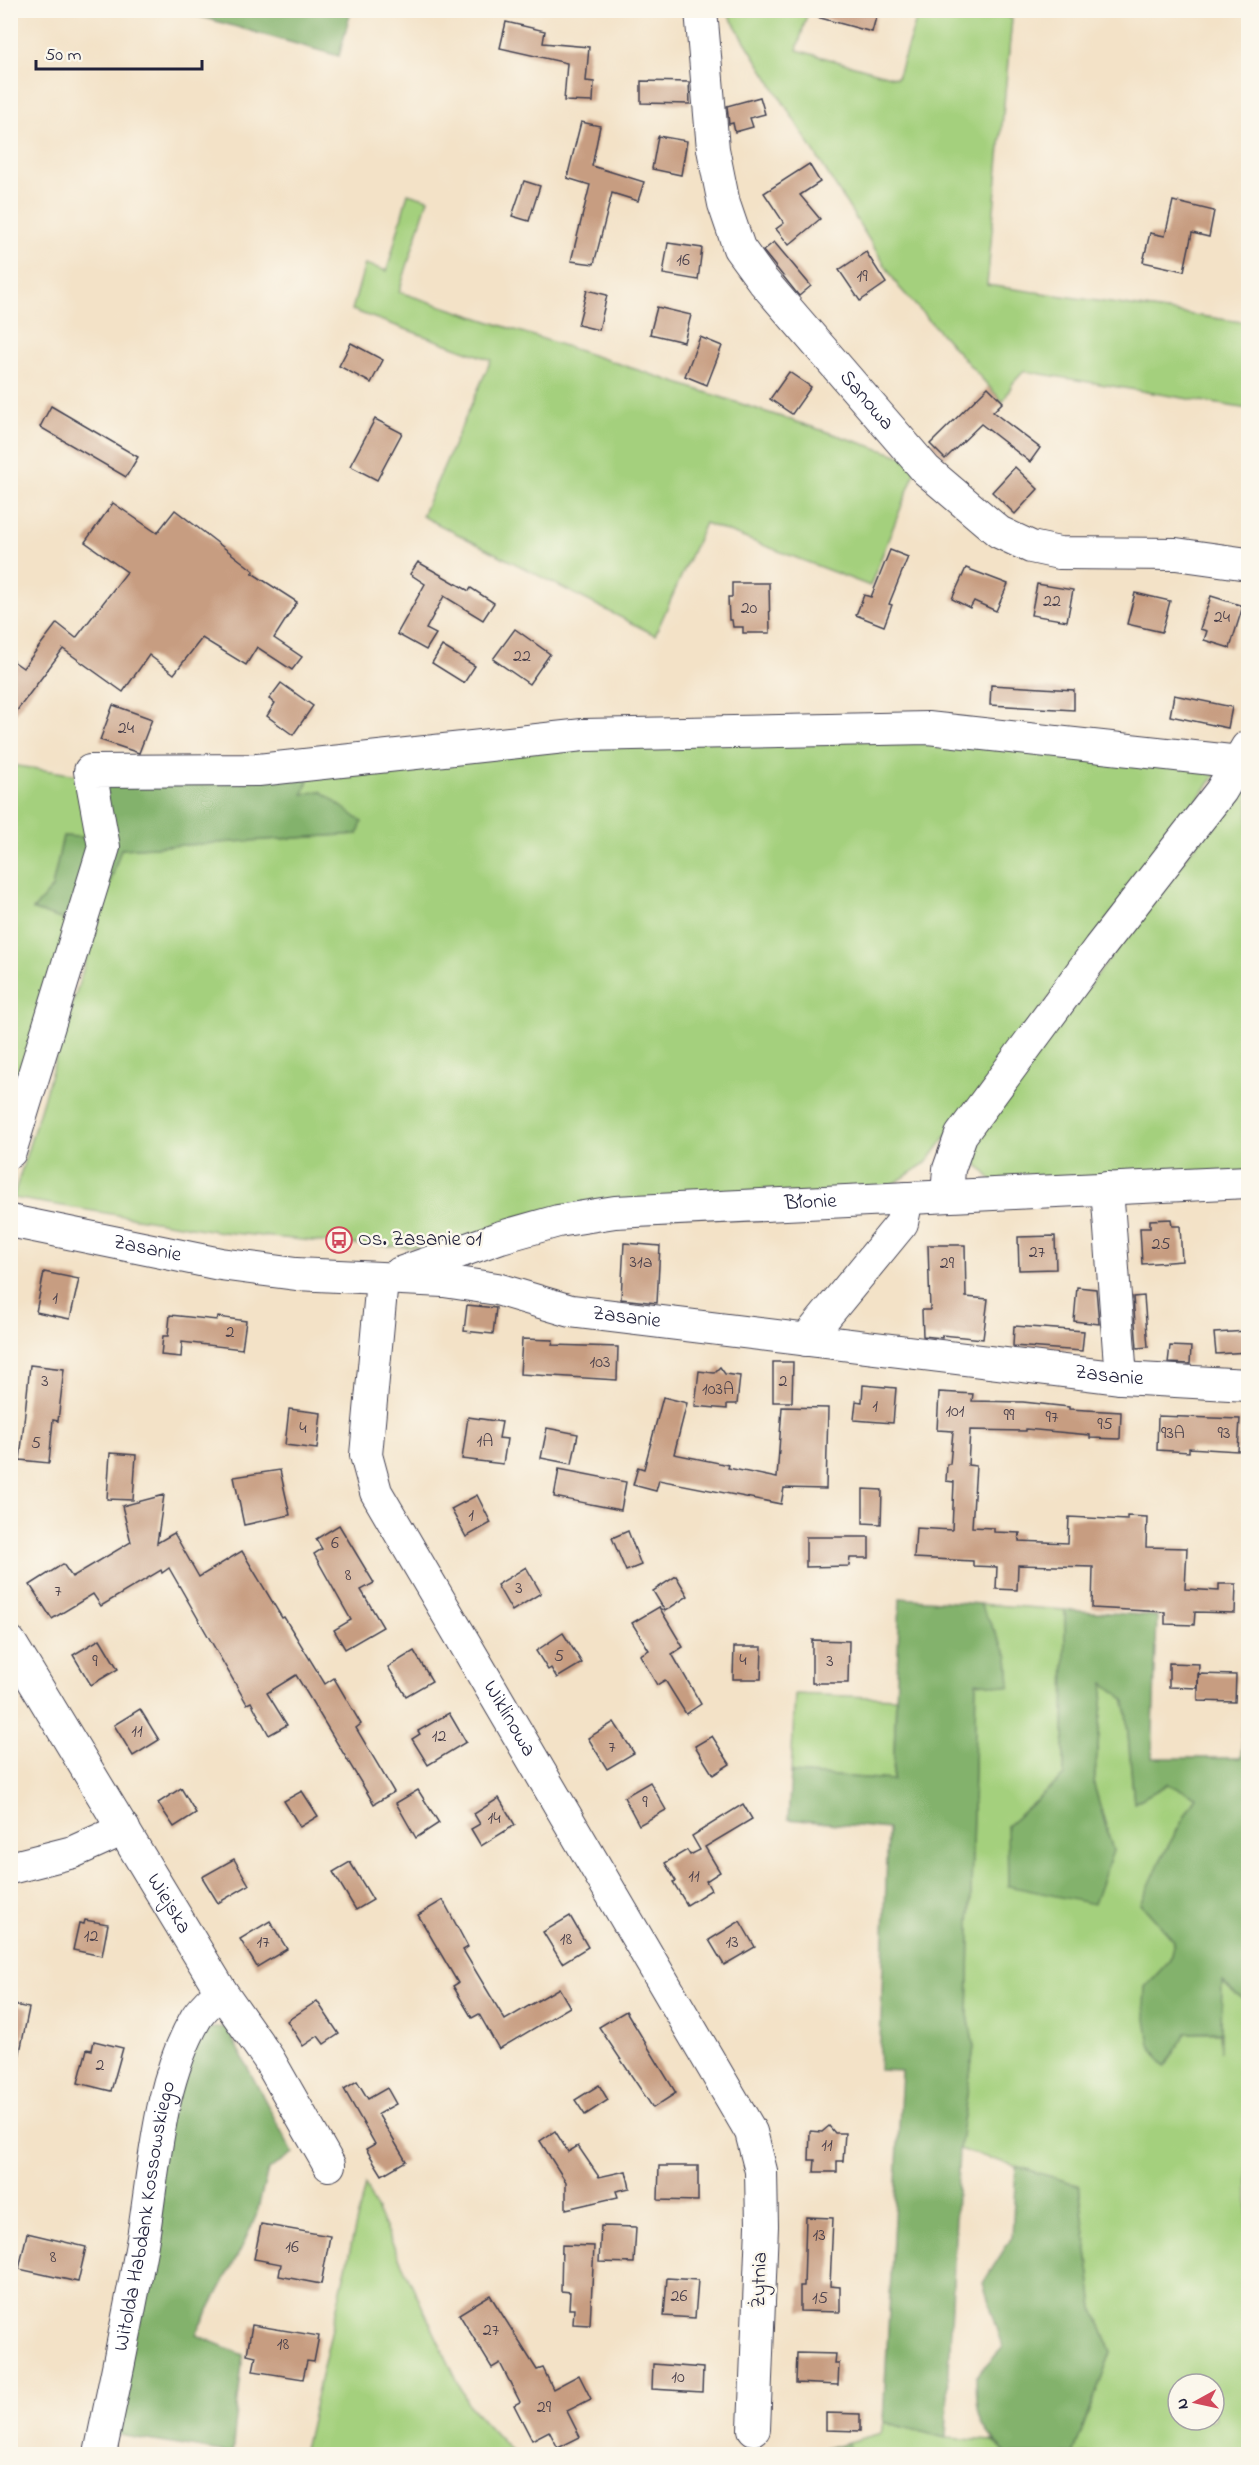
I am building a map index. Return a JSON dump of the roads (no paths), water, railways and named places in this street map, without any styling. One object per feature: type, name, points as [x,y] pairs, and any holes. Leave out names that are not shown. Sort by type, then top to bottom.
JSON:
[{"type":"street","name":"Sanowa","points":[[701,10],[712,149],[724,204],[739,248],[763,281],[926,470],[999,532],[1030,547],[1059,553],[1176,554],[1248,564]]},
{"type":"street","points":[[10,1152],[104,847],[90,771],[258,770],[583,735],[928,728],[1244,753],[1221,791],[1099,948],[961,1135],[949,1169],[947,1196]]},
{"type":"street","name":"Błonie","points":[[382,1280],[501,1237],[570,1219],[615,1212],[1248,1182]]},
{"type":"street","points":[[1107,1188],[1121,1378]]},
{"type":"street","points":[[806,1340],[902,1223],[907,1198]]},
{"type":"street","name":"Zasanie","points":[[10,1221],[220,1264],[296,1274],[454,1282],[497,1289],[572,1311],[1121,1378],[1248,1385]]},
{"type":"street","name":"Wiklinowa","points":[[382,1280],[366,1455],[376,1492],[751,2132]]},
{"type":"street","name":"Wiejska","points":[[10,1642],[221,1991],[268,2058],[329,2164]]},
{"type":"street","points":[[10,1869],[73,1852],[124,1829]]},
{"type":"street","name":"Witolda Habdank Kossowskiego","points":[[100,2454],[123,2348],[160,2124],[175,2067],[197,2017],[221,1991]]},
{"type":"street","name":"Żytnia","points":[[751,2132],[761,2171],[762,2226],[754,2429]]},
{"type":"place","name":"Os. Zasanie 01","points":[[339,1240]]}]
